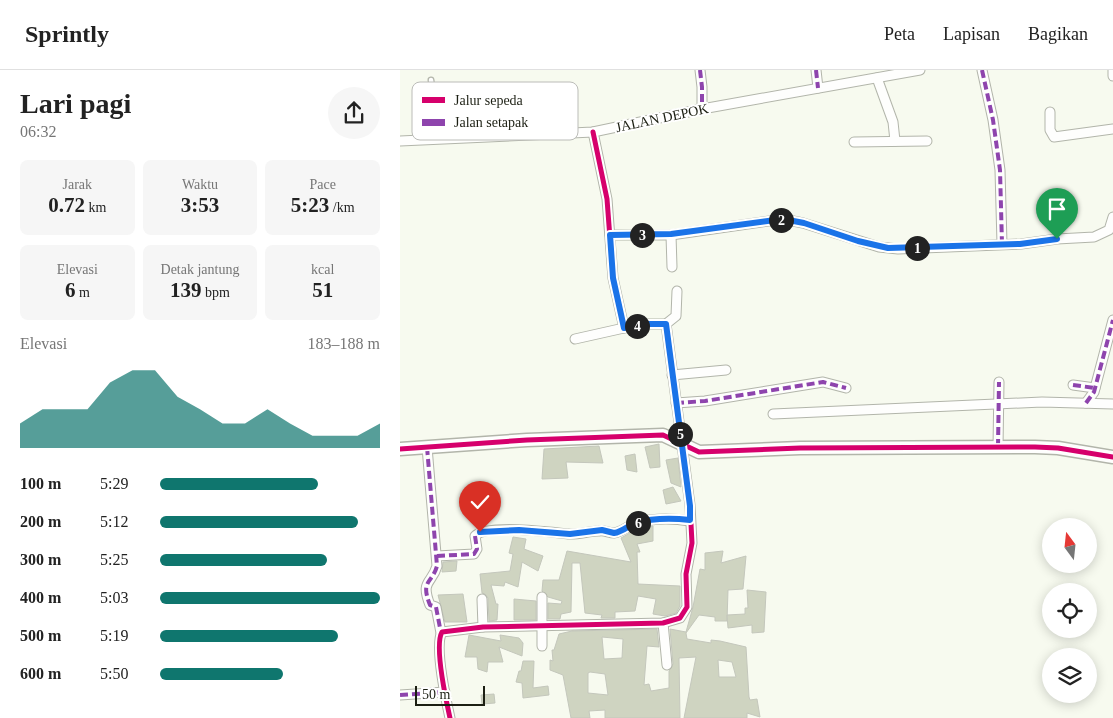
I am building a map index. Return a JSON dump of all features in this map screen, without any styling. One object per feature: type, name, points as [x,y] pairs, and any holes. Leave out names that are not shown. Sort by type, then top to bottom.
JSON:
[{"type":"street","points":[[700,70],[702,109]]},
{"type":"street","points":[[816,70],[818,88]]},
{"type":"street","name":"JALAN DEPOK","points":[[578,133],[593,132],[702,109],[920,70]]},
{"type":"street","points":[[982,70],[993,120],[1000,170],[1002,244]]},
{"type":"street","points":[[1112,70],[1113,76]]},
{"type":"street","points":[[876,78],[893,122],[895,141]]},
{"type":"street","points":[[1050,112],[1050,130],[1054,137],[1113,130]]},
{"type":"street","points":[[593,132],[607,199],[613,278],[624,328]]},
{"type":"street","name":"JALAN DEPOK","points":[[400,141],[420,140]]},
{"type":"street","points":[[854,142],[927,141]]},
{"type":"street","points":[[610,235],[671,234],[783,219],[804,223],[858,241],[888,248],[1002,244],[1094,237],[1109,230],[1113,217]]},
{"type":"street","points":[[671,234],[672,267]]},
{"type":"street","points":[[575,338],[646,324],[666,324],[676,316],[677,291]]},
{"type":"street","points":[[1086,403],[1113,320]]},
{"type":"street","points":[[440,633],[483,626],[663,623],[680,618],[685,612],[686,574],[692,543],[690,506],[666,324]]},
{"type":"street","points":[[672,375],[726,370]]},
{"type":"street","points":[[676,403],[705,401],[823,382],[846,388]]},
{"type":"street","points":[[998,447],[999,382]]},
{"type":"street","points":[[1073,385],[1091,387]]},
{"type":"street","points":[[773,414],[999,401],[1113,404]]},
{"type":"street","points":[[400,449],[527,440],[662,435],[699,452],[800,448],[998,447],[1058,448],[1113,457]]},
{"type":"street","points":[[427,447],[437,556],[436,570],[428,581],[427,589],[430,604],[436,607],[440,633],[440,659],[450,718]]},
{"type":"street","points":[[437,556],[474,554],[477,549],[475,536],[485,531],[519,530],[573,534],[602,530],[614,533],[633,524],[645,521],[675,518],[690,520]]},
{"type":"street","points":[[542,597],[542,646]]},
{"type":"street","points":[[482,599],[483,626]]},
{"type":"street","points":[[663,623],[667,665]]},
{"type":"street","points":[[400,695],[445,692]]},
{"type":"building","points":[[659,444],[660,467],[650,468],[645,447]]},
{"type":"building","points":[[599,446],[603,463],[566,462],[568,478],[542,479],[544,449]]},
{"type":"building","points":[[635,454],[637,472],[627,470],[625,456]]},
{"type":"building","points":[[678,458],[681,487],[671,483],[666,460]]},
{"type":"building","points":[[673,487],[681,501],[666,504],[663,490]]},
{"type":"building","points":[[653,526],[653,541],[637,544],[640,552],[637,552],[638,584],[680,586],[680,606],[676,613],[665,616],[653,614],[656,599],[638,596],[635,611],[615,612],[615,618],[601,618],[602,615],[585,613],[580,563],[572,563],[571,612],[561,614],[560,619],[548,619],[548,603],[561,604],[562,601],[548,597],[542,591],[543,580],[559,580],[567,551],[631,562],[621,538],[637,529]]},
{"type":"building","points":[[513,537],[526,539],[524,549],[543,556],[538,571],[522,562],[518,587],[505,582],[504,586],[491,585],[496,604],[498,604],[497,620],[489,621],[488,598],[482,593],[480,574],[510,571],[513,554],[509,553]]},
{"type":"building","points":[[723,551],[721,563],[746,556],[743,589],[728,590],[727,621],[715,621],[715,617],[699,615],[686,633],[687,639],[711,643],[711,640],[720,641],[746,647],[749,697],[750,700],[757,699],[760,717],[747,713],[747,718],[684,718],[696,657],[679,658],[680,718],[605,718],[605,710],[589,711],[590,718],[571,718],[563,675],[550,670],[550,660],[553,661],[552,650],[554,650],[559,634],[572,631],[657,629],[659,647],[647,646],[644,685],[649,684],[651,691],[669,688],[669,671],[673,664],[670,629],[686,632],[700,569],[705,570],[705,553]],"holes":[[[602,637],[623,639],[622,658],[604,659]],[[718,660],[732,662],[736,677],[719,677]],[[588,673],[605,674],[608,695],[588,693]]]},
{"type":"building","points":[[457,561],[456,571],[442,572],[443,562]]},
{"type":"building","points":[[747,590],[766,592],[764,632],[752,633],[752,625],[728,628],[727,615],[745,614],[745,608],[748,608]]},
{"type":"building","points":[[463,594],[467,622],[445,622],[438,595]]},
{"type":"building","points":[[514,599],[536,601],[536,620],[514,620]]},
{"type":"building","points":[[469,635],[501,641],[500,635],[519,638],[523,643],[522,656],[499,647],[503,662],[488,662],[487,672],[478,669],[477,657],[465,657]]},
{"type":"building","points":[[523,661],[534,661],[533,688],[548,686],[549,695],[523,698],[522,683],[516,682]]},
{"type":"building","points":[[494,694],[495,703],[482,704],[481,695]]},
{"type":"marked path","points":[[700,70],[702,109]]},
{"type":"marked path","points":[[816,70],[818,88]]},
{"type":"marked path","points":[[982,70],[993,120],[1000,170],[1002,244]]},
{"type":"marked path","points":[[1086,403],[1094,392],[1113,320]]},
{"type":"marked path","points":[[676,403],[705,401],[823,382],[846,388]]},
{"type":"marked path","points":[[998,447],[999,382]]},
{"type":"marked path","points":[[1073,385],[1095,388]]},
{"type":"marked path","points":[[427,447],[437,566],[426,591],[430,605],[436,607],[441,633]]},
{"type":"marked path","points":[[437,556],[474,554],[477,549],[475,536],[481,532],[492,530],[572,534],[601,531],[614,533],[635,523],[649,520],[690,521]]},
{"type":"marked path","points":[[400,695],[445,692]]},
{"type":"cycle path","points":[[450,718],[440,661],[439,649],[442,632],[483,627],[663,623],[680,618],[687,607],[686,574],[692,543],[690,505],[666,324],[646,324],[624,328],[613,278],[607,199],[593,132]]},
{"type":"cycle path","points":[[400,449],[527,440],[663,435],[699,452],[800,448],[1035,447],[1058,448],[1113,457]]},
{"type":"route","points":[[480,532],[519,530],[553,531],[570,534],[602,530],[609,533],[618,533],[633,524],[645,521],[666,518],[690,520],[690,506],[666,324],[646,324],[624,328],[616,299],[610,235],[671,234],[783,219],[804,223],[858,241],[888,248],[1020,244],[1057,239]]}]
